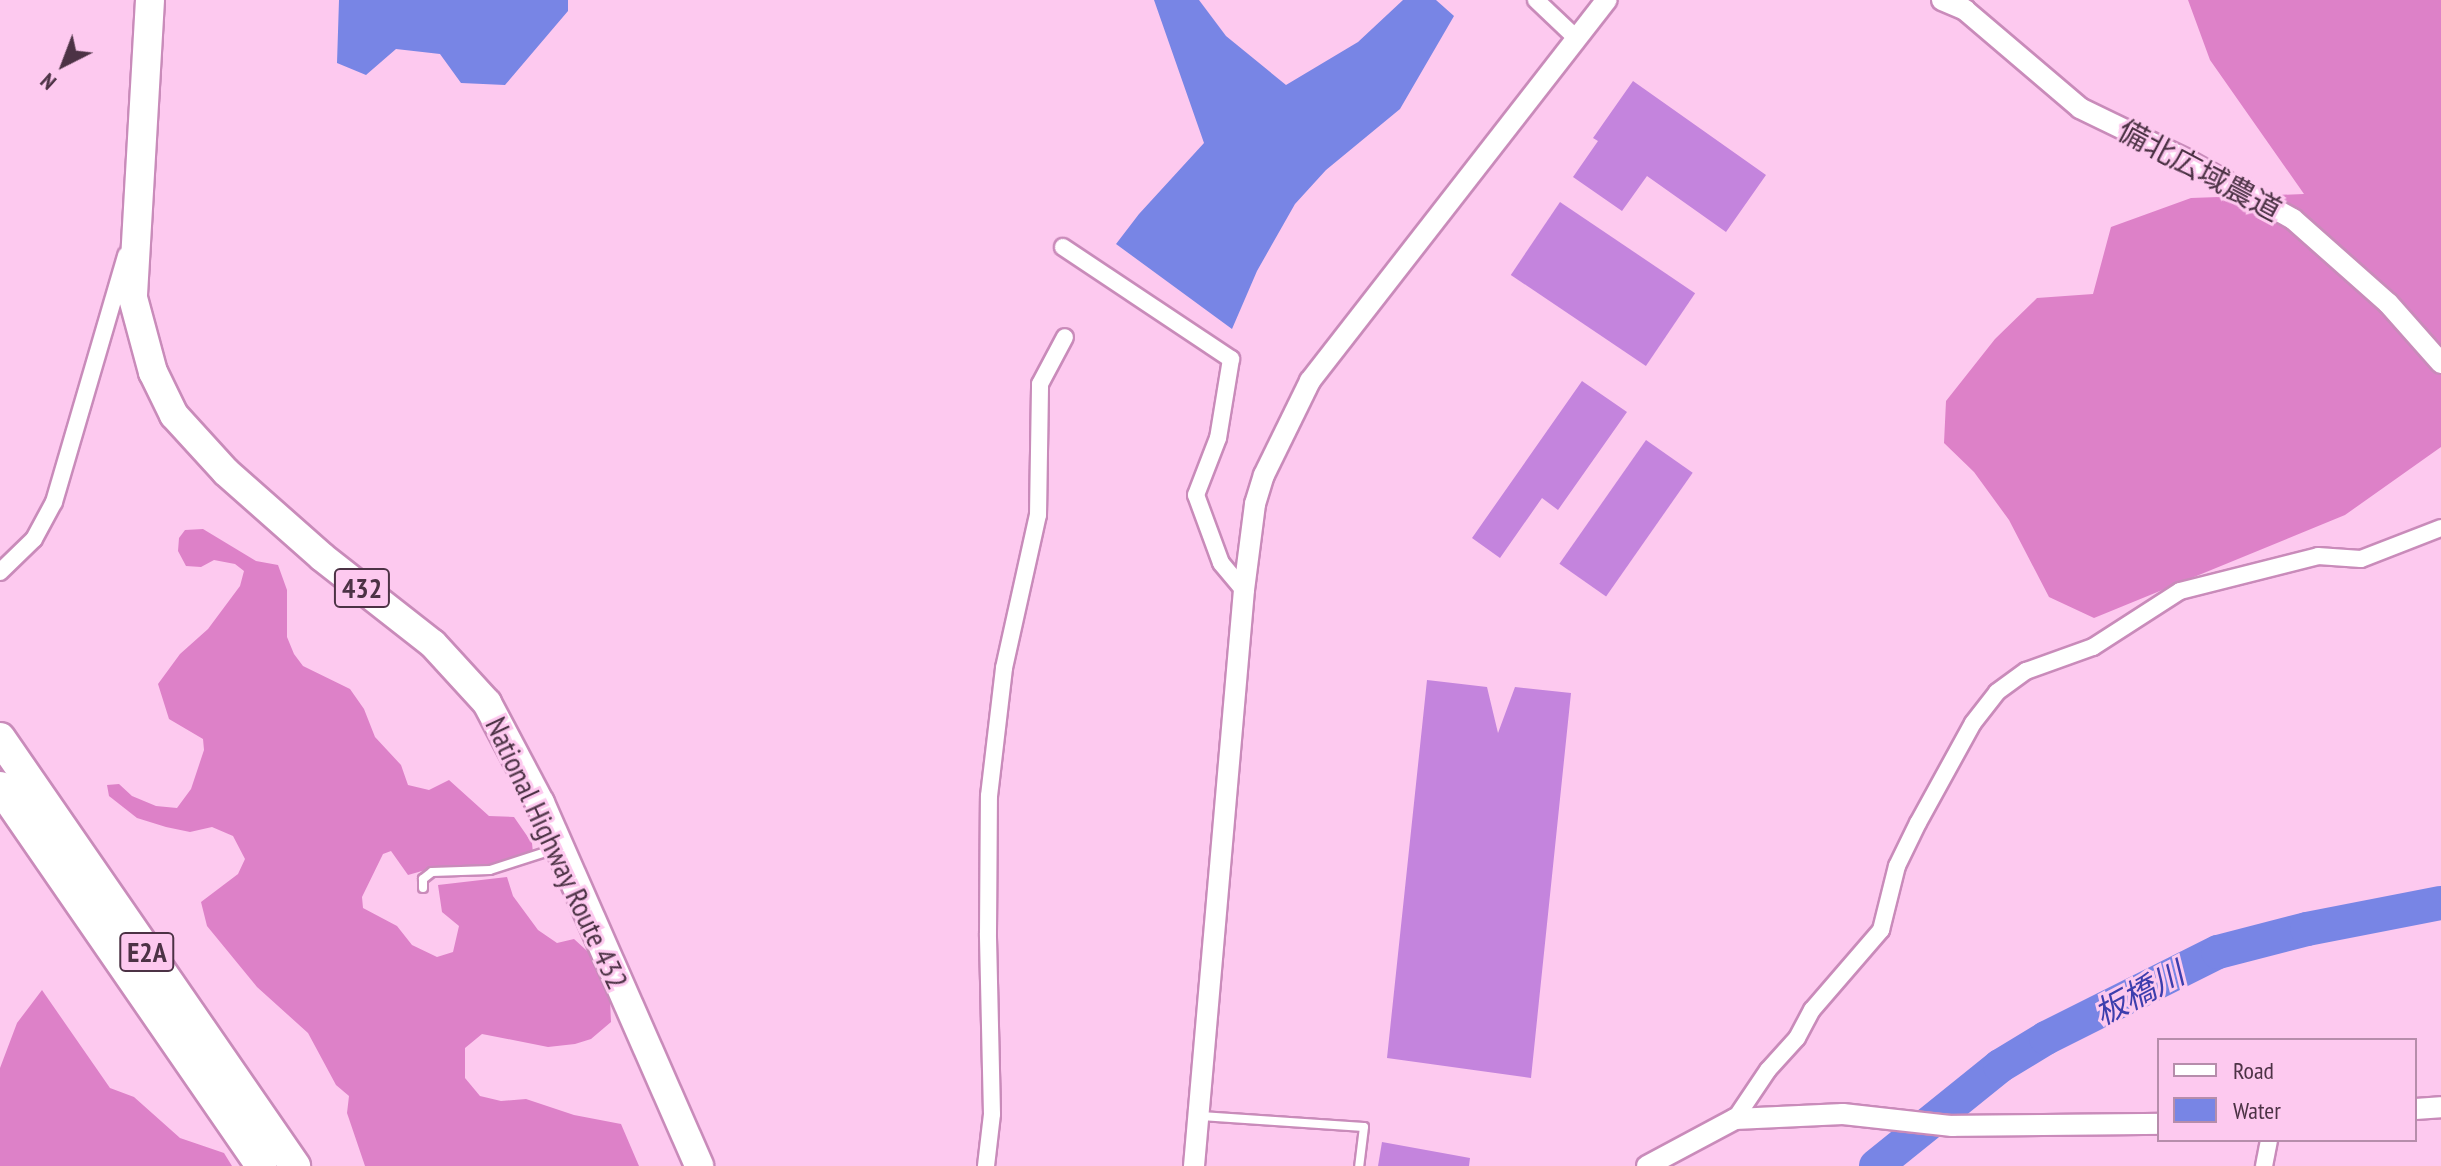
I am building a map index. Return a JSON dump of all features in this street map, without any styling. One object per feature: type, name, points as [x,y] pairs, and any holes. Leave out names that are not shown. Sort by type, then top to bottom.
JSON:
[{"type":"highway","name":"National Highway Route 432","points":[[150,0],[134,226],[133,298],[153,372],[174,415],[226,472],[322,557],[433,644],[487,703],[560,848],[699,1166]]},
{"type":"highway","name":"E2A","points":[[0,738],[295,1166]]},
{"type":"highway","name":"E2A","points":[[0,787],[261,1166]]},
{"type":"street","points":[[1536,0],[1575,37]]},
{"type":"street","points":[[1194,1166],[1210,944],[1229,777],[1231,713],[1255,504],[1264,475],[1310,381],[1445,212],[1575,37],[1607,0]]},
{"type":"street","name":"備北広域農道","points":[[1942,0],[1965,10],[2080,108],[2187,160],[2293,219],[2388,303],[2441,363]]},
{"type":"street","points":[[0,572],[34,539],[54,502],[134,226]]},
{"type":"street","points":[[1063,247],[1231,359],[1218,438],[1196,495],[1221,563],[1244,590]]},
{"type":"street","points":[[986,1166],[992,1114],[989,796],[1004,668],[1038,515],[1040,384],[1065,337]]},
{"type":"street","points":[[1735,1119],[1768,1070],[1797,1038],[1812,1010],[1881,930],[1897,866],[1973,723],[1997,692],[2026,671],[2093,647],[2180,591],[2318,556],[2361,559],[2441,528]]},
{"type":"street","points":[[2417,1109],[2441,1107]]},
{"type":"street","points":[[1647,1166],[1735,1119],[1843,1114],[1952,1126],[2157,1124]]},
{"type":"street","points":[[2264,1166],[2269,1142]]},
{"type":"lane","points":[[423,888],[423,879],[432,872],[490,870],[560,848]]},
{"type":"lane","points":[[1200,1116],[1364,1127],[1359,1166]]},
{"type":"shaded area","points":[[2188,0],[2441,0],[2441,447],[2345,515],[2094,618],[2049,597],[2009,520],[1974,472],[1944,443],[1946,401],[1995,339],[2037,298],[2093,294],[2111,227],[2191,198],[2304,194],[2210,60]]},
{"type":"shaded area","points":[[203,529],[256,561],[278,565],[287,590],[287,637],[294,654],[303,666],[350,689],[364,709],[375,737],[401,765],[408,785],[429,790],[449,780],[489,816],[514,817],[532,843],[533,853],[501,864],[436,867],[408,875],[391,851],[383,854],[362,897],[363,908],[397,926],[412,945],[437,957],[453,952],[459,926],[442,912],[438,885],[507,877],[513,896],[538,930],[557,943],[574,939],[597,960],[610,999],[611,1022],[591,1039],[548,1047],[482,1034],[465,1048],[465,1078],[480,1096],[501,1101],[526,1099],[574,1115],[621,1124],[639,1166],[365,1166],[347,1113],[349,1096],[336,1085],[308,1033],[257,987],[207,926],[201,902],[238,874],[245,859],[233,836],[212,827],[190,832],[137,818],[109,796],[107,785],[119,784],[132,796],[156,806],[177,808],[191,789],[204,750],[203,739],[169,719],[158,684],[180,654],[208,629],[240,586],[244,571],[235,564],[214,560],[201,567],[186,566],[178,551],[179,538],[185,530]]},
{"type":"shaded area","points":[[42,990],[110,1088],[134,1097],[180,1138],[224,1153],[232,1166],[0,1166],[0,1068],[17,1023]]},
{"type":"water","points":[[339,0],[568,0],[568,11],[505,85],[461,83],[440,54],[396,49],[366,75],[337,63]]},
{"type":"water","points":[[1154,0],[1199,0],[1226,36],[1286,85],[1358,42],[1403,0],[1436,0],[1454,16],[1400,109],[1326,170],[1295,204],[1257,271],[1232,329],[1116,244],[1204,143]]},
{"type":"building","points":[[1633,81],[1766,175],[1726,232],[1647,176],[1622,211],[1573,177],[1598,141],[1593,138]]},
{"type":"building","points":[[1560,202],[1695,293],[1646,366],[1511,275]]},
{"type":"building","points":[[1582,381],[1627,412],[1558,510],[1542,498],[1500,558],[1472,538]]},
{"type":"building","points":[[1646,440],[1693,473],[1606,596],[1559,564]]},
{"type":"building","points":[[1427,680],[1487,687],[1498,733],[1515,687],[1571,693],[1531,1078],[1387,1058]]},
{"type":"building","points":[[1382,1142],[1470,1158],[1469,1166],[1378,1166]]},
{"type":"waterway","name":"板橋川","points":[[1876,1166],[2000,1066],[2046,1038],[2218,952],[2307,929],[2441,903]]}]
